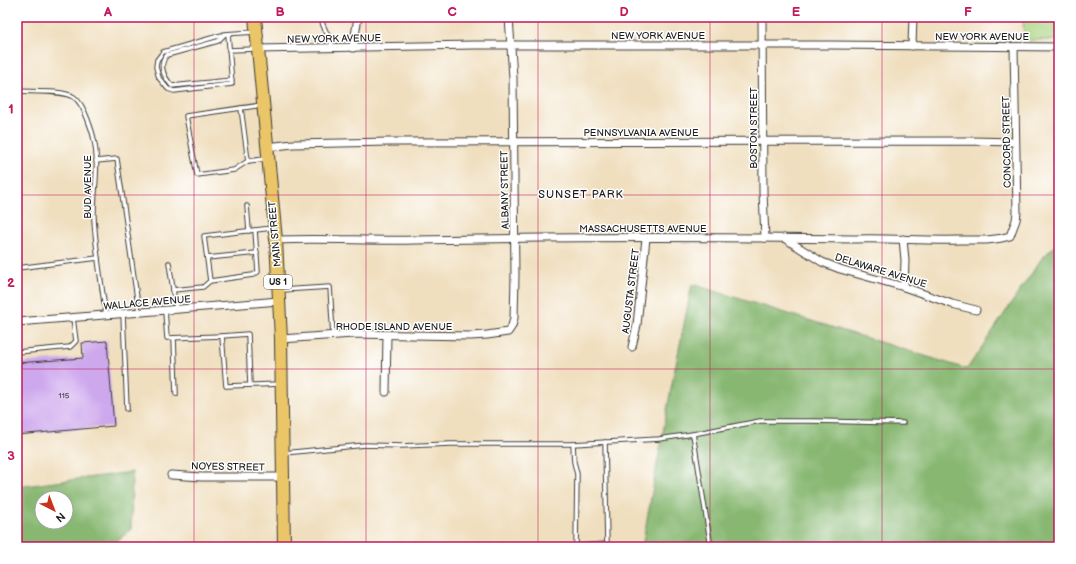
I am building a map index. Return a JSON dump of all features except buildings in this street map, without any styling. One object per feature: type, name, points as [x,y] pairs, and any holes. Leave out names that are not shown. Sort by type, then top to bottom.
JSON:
[{"type":"main road","name":"MAIN STREET","points":[[255,17],[276,240],[281,339],[284,547]]},
{"type":"street","points":[[353,48],[358,17]]},
{"type":"street","name":"ALBANY STREET","points":[[508,332],[512,326],[514,318],[513,142],[509,17]]},
{"type":"street","name":"BOSTON STREET","points":[[762,17],[762,142],[765,238]]},
{"type":"street","points":[[912,46],[913,17]]},
{"type":"street","name":"NEW YORK AVENUE","points":[[258,49],[511,45],[1059,47]]},
{"type":"street","name":"CONCORD STREET","points":[[1010,236],[1017,216],[1014,47]]},
{"type":"street","name":"PENNSYLVANIA AVENUE","points":[[267,152],[293,144],[352,143],[1015,142]]},
{"type":"street","name":"MASSACHUSETTS AVENUE","points":[[276,240],[646,238],[887,238],[981,240],[1010,236]]},
{"type":"street","name":"AUGUSTA STREET","points":[[632,347],[637,325],[646,238]]},
{"type":"street","name":"DELAWARE AVENUE","points":[[784,238],[828,264],[840,269],[904,287],[952,304],[976,310]]},
{"type":"street","points":[[903,239],[905,260],[904,287]]},
{"type":"street","name":"WALLACE AVENUE","points":[[17,322],[176,310],[279,295]]},
{"type":"street","name":"RHODE ISLAND AVENUE","points":[[281,339],[353,334],[470,336],[508,332]]},
{"type":"street","points":[[386,392],[387,334]]},
{"type":"street","name":"NOYES STREET","points":[[171,475],[202,478],[284,476]]},
{"type":"lane","points":[[321,17],[334,48]]},
{"type":"lane","points":[[226,34],[232,84],[174,91],[168,89],[159,78],[156,67],[163,52],[226,34],[256,32]]},
{"type":"lane","points":[[229,50],[258,49]]},
{"type":"lane","name":"BUD AVENUE","points":[[17,91],[66,93],[75,98],[82,105],[86,114],[95,141],[96,161],[94,219],[106,315]]},
{"type":"lane","points":[[263,104],[186,116],[197,175],[234,170],[267,152]]},
{"type":"lane","points":[[241,108],[248,161]]},
{"type":"lane","points":[[96,161],[117,159],[139,313]]},
{"type":"lane","points":[[247,206],[249,231]]},
{"type":"lane","points":[[210,281],[204,236],[274,228]]},
{"type":"lane","points":[[173,290],[203,287],[210,281],[253,275],[258,272],[255,230]]},
{"type":"lane","points":[[207,258],[257,253]]},
{"type":"lane","points":[[17,268],[98,258]]},
{"type":"lane","points":[[169,263],[176,310]]},
{"type":"lane","points":[[279,295],[330,287],[333,335]]},
{"type":"lane","points":[[165,311],[166,338],[248,334],[250,385]]},
{"type":"lane","points":[[123,314],[127,409]]},
{"type":"lane","points":[[17,352],[70,347],[76,341],[73,318]]},
{"type":"lane","points":[[222,336],[226,386],[281,384]]},
{"type":"lane","points":[[174,338],[176,394]]},
{"type":"lane","points":[[283,453],[365,445],[573,444],[659,439],[760,421],[903,423]]},
{"type":"lane","points":[[693,434],[711,547]]},
{"type":"lane","points":[[573,444],[574,462],[577,474],[576,546],[607,544],[605,442]]},
{"type":"green space","points":[[1023,17],[1059,17],[1059,40],[1024,40]]},
{"type":"green space","points":[[1059,242],[1059,547],[642,547],[692,284],[967,369],[1042,258]]},
{"type":"green space","points":[[132,472],[131,529],[111,547],[17,547],[17,487]]},
{"type":"district","name":"SUNSET PARK","points":[[581,194]]}]
